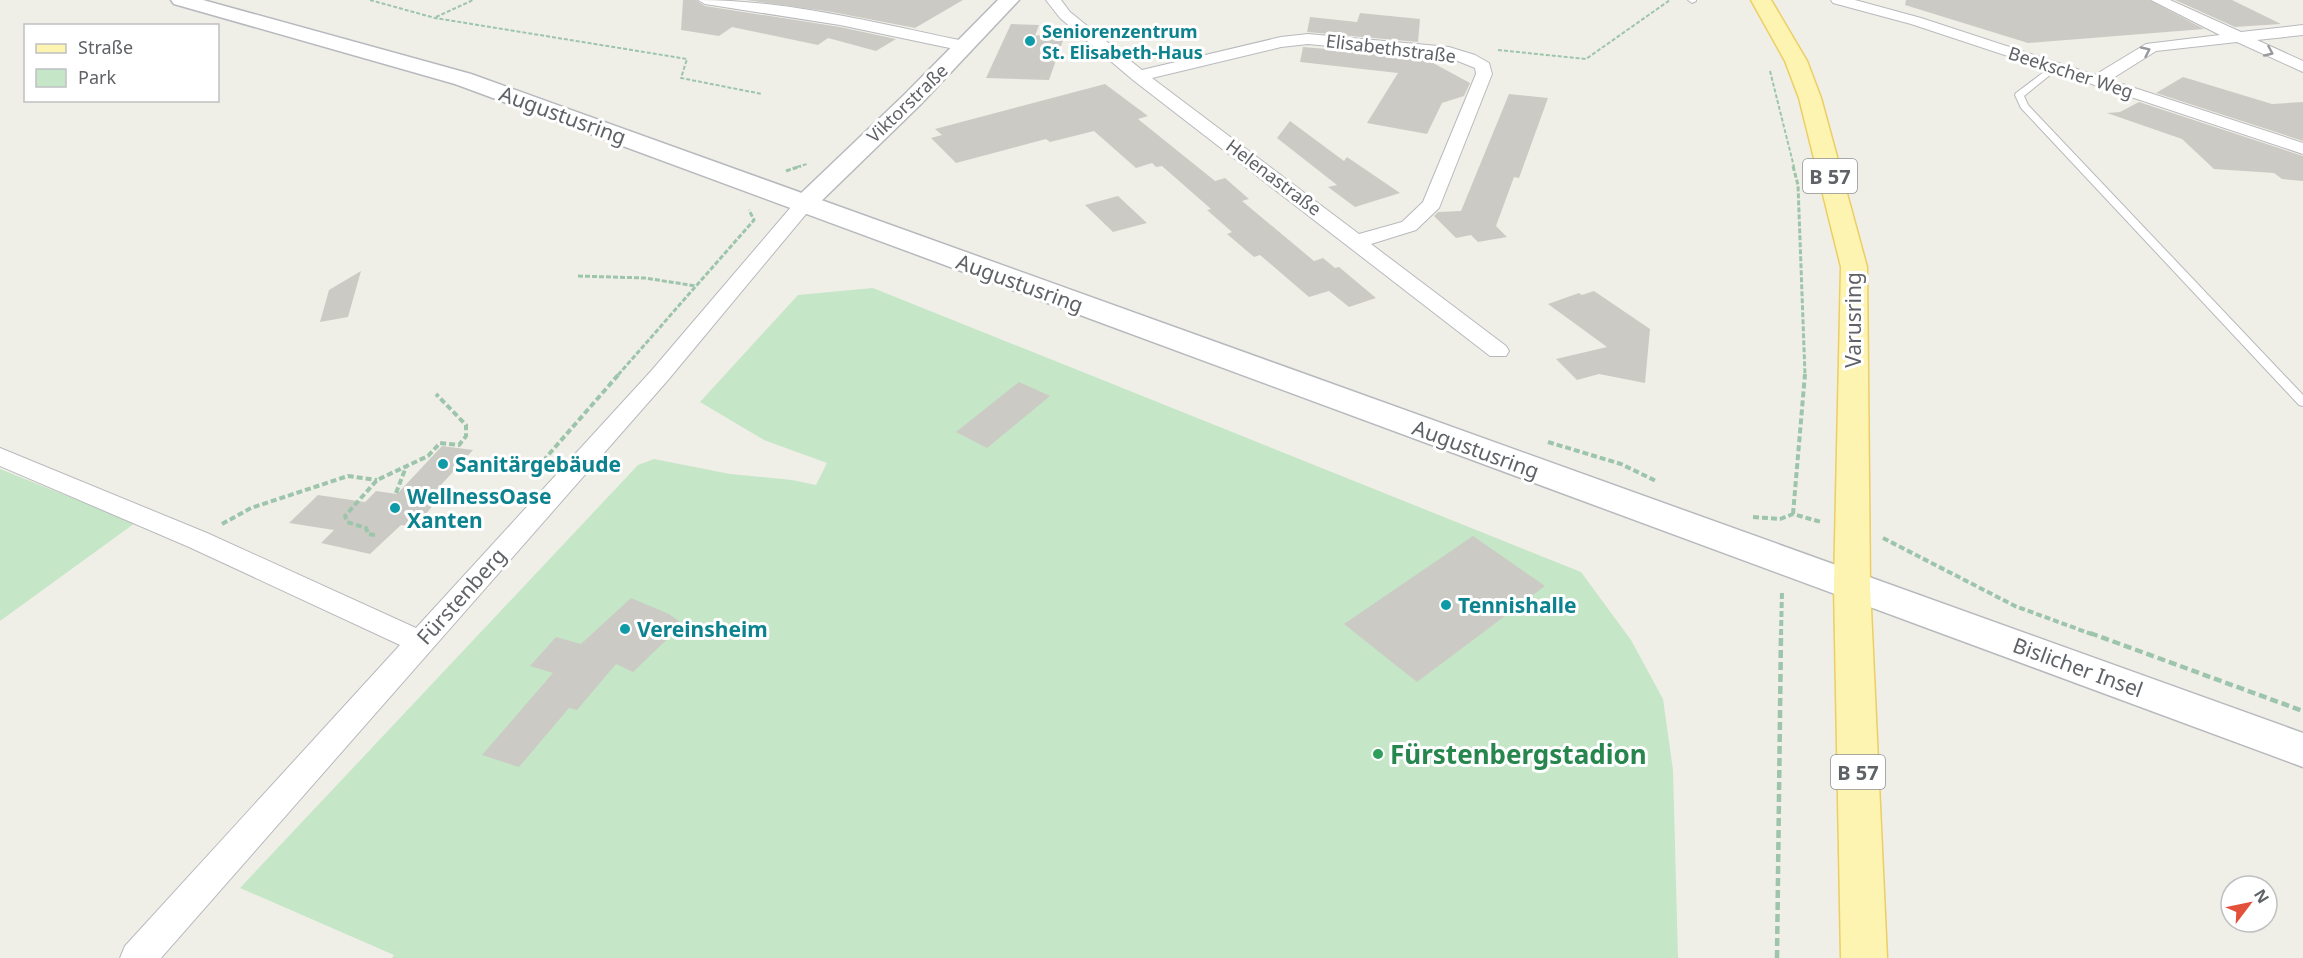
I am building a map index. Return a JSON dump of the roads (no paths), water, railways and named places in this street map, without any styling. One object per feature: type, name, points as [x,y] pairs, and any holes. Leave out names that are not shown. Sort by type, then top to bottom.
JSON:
[{"type":"main road","name":"Augustusring","points":[[181,0],[463,79],[1852,586]]},
{"type":"main road","name":"Viktorstraße","points":[[804,204],[912,100],[1009,0]]},
{"type":"main road","name":"Varusring","points":[[1761,0],[1796,61],[1810,98],[1854,267],[1852,586]]},
{"type":"main road","name":"Bislicher Insel","points":[[1852,586],[2303,750]]},
{"type":"main road","name":"B 57","points":[[1852,586],[1864,958]]},
{"type":"street","points":[[705,0],[840,20],[964,46]]},
{"type":"street","name":"Helenastraße","points":[[1053,0],[1065,15],[1139,76],[1358,241],[1498,351]]},
{"type":"street","name":"Beekscher Weg","points":[[1838,0],[1905,18],[2303,149]]},
{"type":"street","points":[[2158,0],[2303,67]]},
{"type":"street","points":[[2096,81],[2152,47],[2303,30]]},
{"type":"street","name":"Elisabethstraße","points":[[1139,76],[1281,42],[1308,39],[1449,52],[1469,58],[1483,66],[1484,74],[1432,204],[1409,226],[1358,241]]},
{"type":"street","name":"Fürstenberg","points":[[138,958],[660,375],[804,204]]},
{"type":"street","points":[[0,456],[198,540],[420,642]]},
{"type":"lane","points":[[2056,67],[2019,95],[2024,106],[2303,402]]},
{"type":"place","name":"Seniorenzentrum St. Elisabeth-Haus","points":[[1030,41]]},
{"type":"place","name":"Sanitärgebäude","points":[[443,464]]},
{"type":"place","name":"WellnessOase Xanten","points":[[395,508]]},
{"type":"place","name":"Tennishalle","points":[[1446,605]]},
{"type":"place","name":"Vereinsheim","points":[[625,629]]},
{"type":"place","name":"Fürstenbergstadion","points":[[1378,754]]}]
